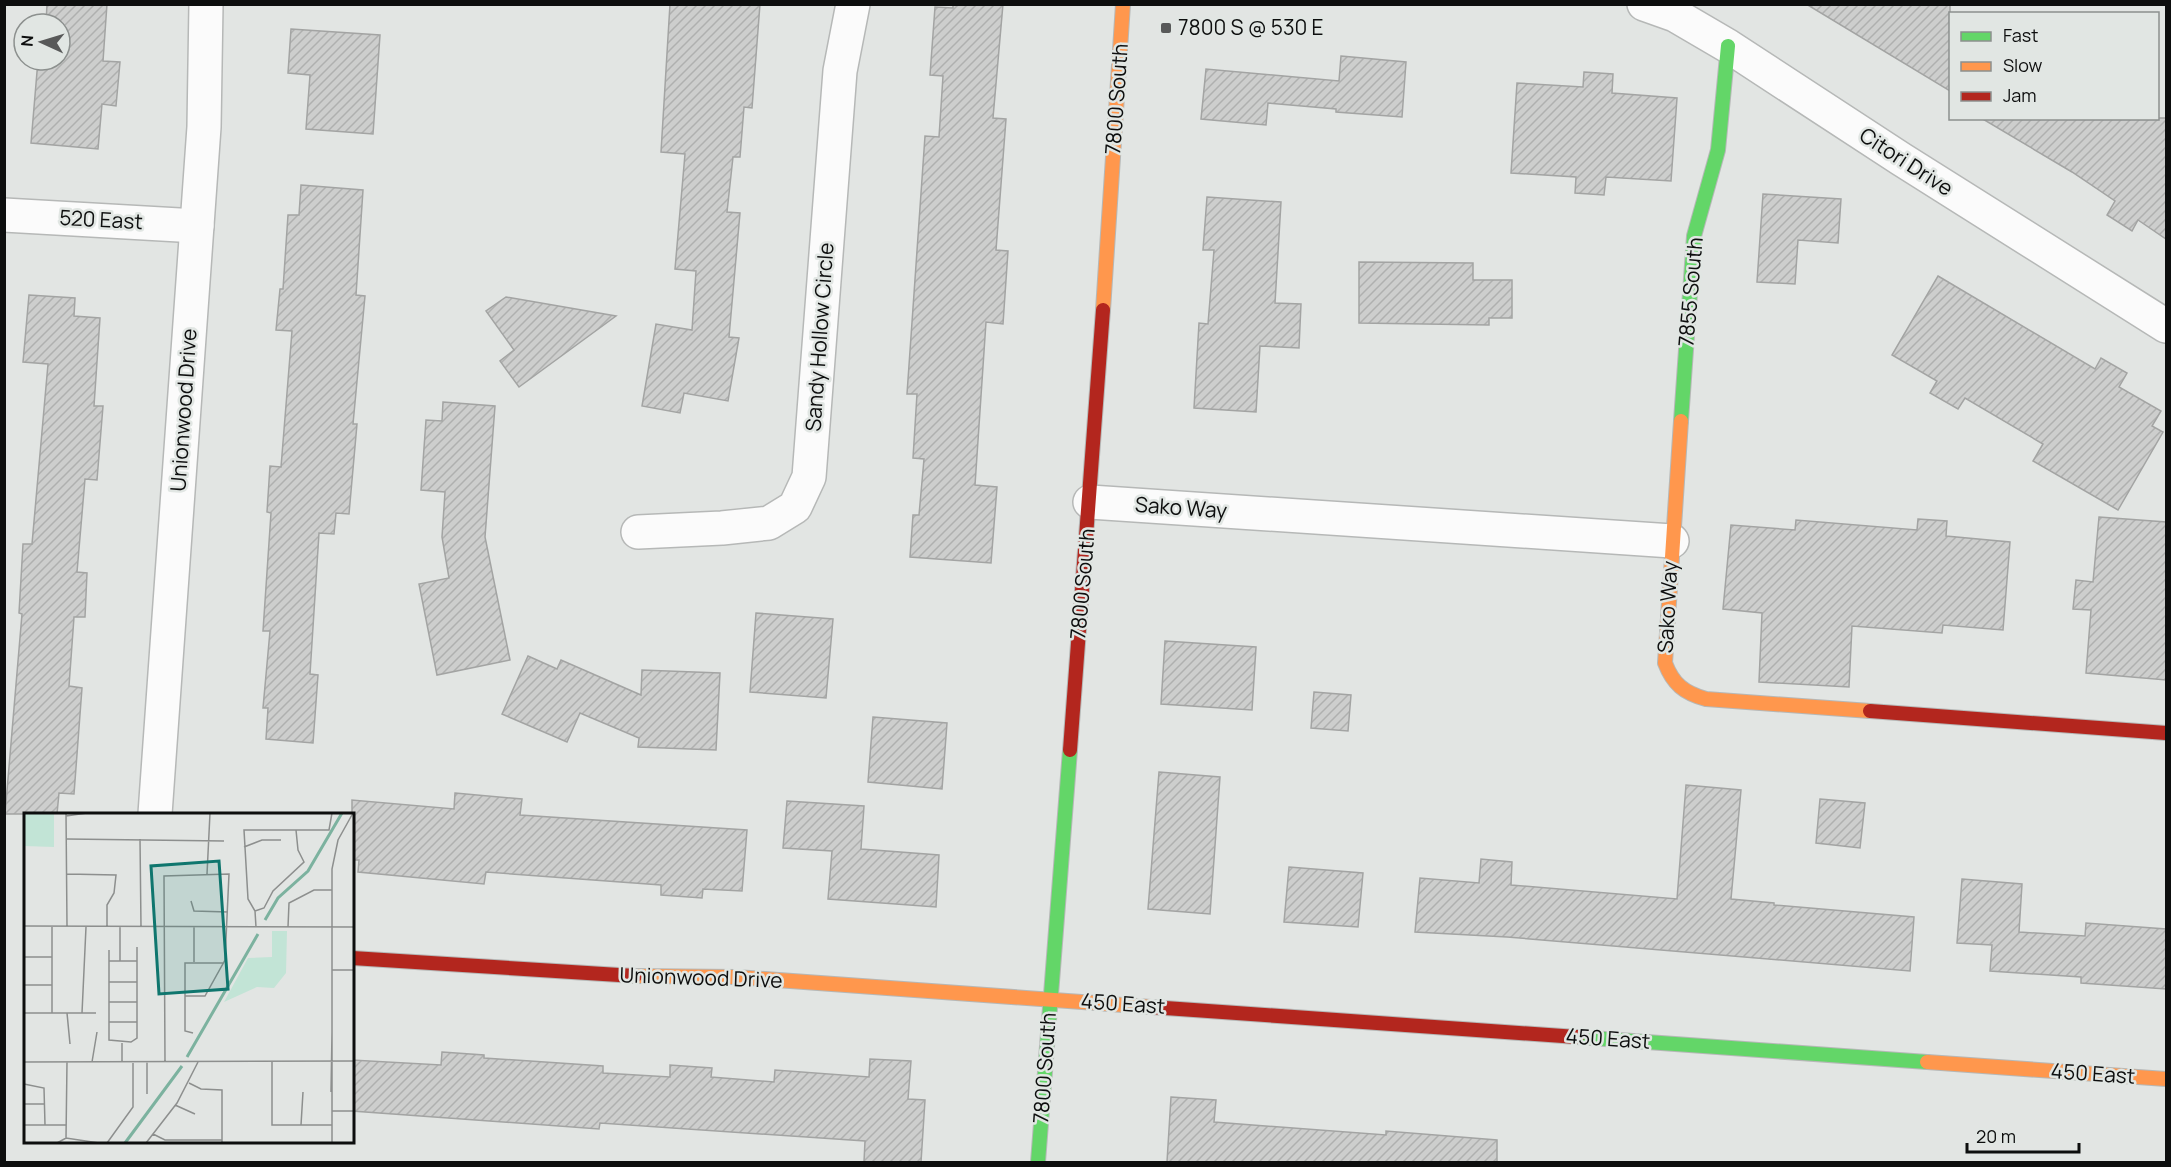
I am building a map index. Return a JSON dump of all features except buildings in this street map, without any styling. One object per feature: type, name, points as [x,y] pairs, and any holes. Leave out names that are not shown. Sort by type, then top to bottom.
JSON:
[{"type":"street","name":"Unionwood Drive","points":[[154,813],[204,127],[206,4]]},
{"type":"street","name":"Sandy Hollow Circle","points":[[638,532],[770,523],[795,507],[809,477],[840,71],[853,4]]},
{"type":"street","name":"7800 South","points":[[1038,1162],[1090,502],[1123,4]]},
{"type":"street","name":"Citori Drive","points":[[1644,4],[1675,15],[1728,46],[1900,159],[2166,326]]},
{"type":"street","name":"7855 South","points":[[1672,541],[1695,236],[1718,150],[1728,46]]},
{"type":"street","name":"520 East","points":[[4,215],[197,226]]},
{"type":"street","name":"Sako Way","points":[[1090,502],[1672,541],[1665,663],[1671,681],[1686,693],[1706,699],[2166,733]]},
{"type":"street","name":"Unionwood Drive","points":[[354,958],[660,978],[736,977],[1050,998]]},
{"type":"street","name":"450 East","points":[[1050,998],[2166,1079]]},
{"type":"traffic: fast","points":[[1681,421],[1694,236],[1718,150],[1728,46]]},
{"type":"traffic: fast","points":[[1038,1162],[1070,750]]},
{"type":"traffic: fast","points":[[1577,1037],[1927,1062]]},
{"type":"traffic: slow","points":[[1103,310],[1123,4]]},
{"type":"traffic: slow","points":[[1681,421],[1665,663],[1672,677],[1685,691],[1706,699],[1870,711]]},
{"type":"traffic: slow","points":[[635,976],[736,977],[1151,1007]]},
{"type":"traffic: slow","points":[[1927,1062],[2166,1079]]},
{"type":"traffic: jam","points":[[1070,750],[1103,310]]},
{"type":"traffic: jam","points":[[1870,711],[2166,733]]},
{"type":"traffic: jam","points":[[354,958],[635,976]]},
{"type":"traffic: jam","points":[[1151,1007],[1577,1037]]},
{"type":"place","name":"7800 S @ 530 E","points":[[1166,28]]}]
